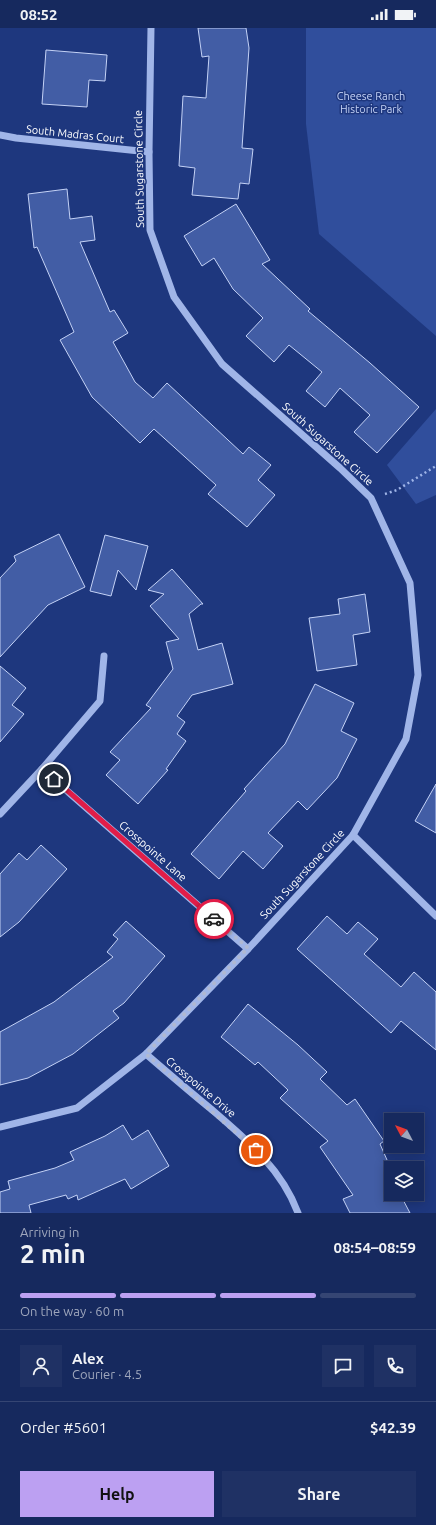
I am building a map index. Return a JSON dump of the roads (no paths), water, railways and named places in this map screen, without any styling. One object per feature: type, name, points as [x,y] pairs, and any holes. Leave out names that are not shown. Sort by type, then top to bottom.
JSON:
[{"type":"street","name":"South Sugarstone Circle","points":[[0,1127],[77,1108],[146,1054],[248,948],[353,835],[406,739],[418,675],[410,583],[371,498],[340,468],[222,364],[174,297],[150,230],[149,152],[151,28]]},
{"type":"street","name":"South Madras Court","points":[[0,135],[149,152]]},
{"type":"street","points":[[0,814],[42,769],[100,701],[104,656]]},
{"type":"street","name":"Crosspointe Lane","points":[[42,769],[248,948]]},
{"type":"street","points":[[353,835],[436,916]]},
{"type":"street","name":"Crosspointe Drive","points":[[146,1054],[249,1142],[271,1166],[292,1196],[298,1213]]},
{"type":"park label","name":"Cheese Ranch Historic Park","points":[[371,102]]}]
